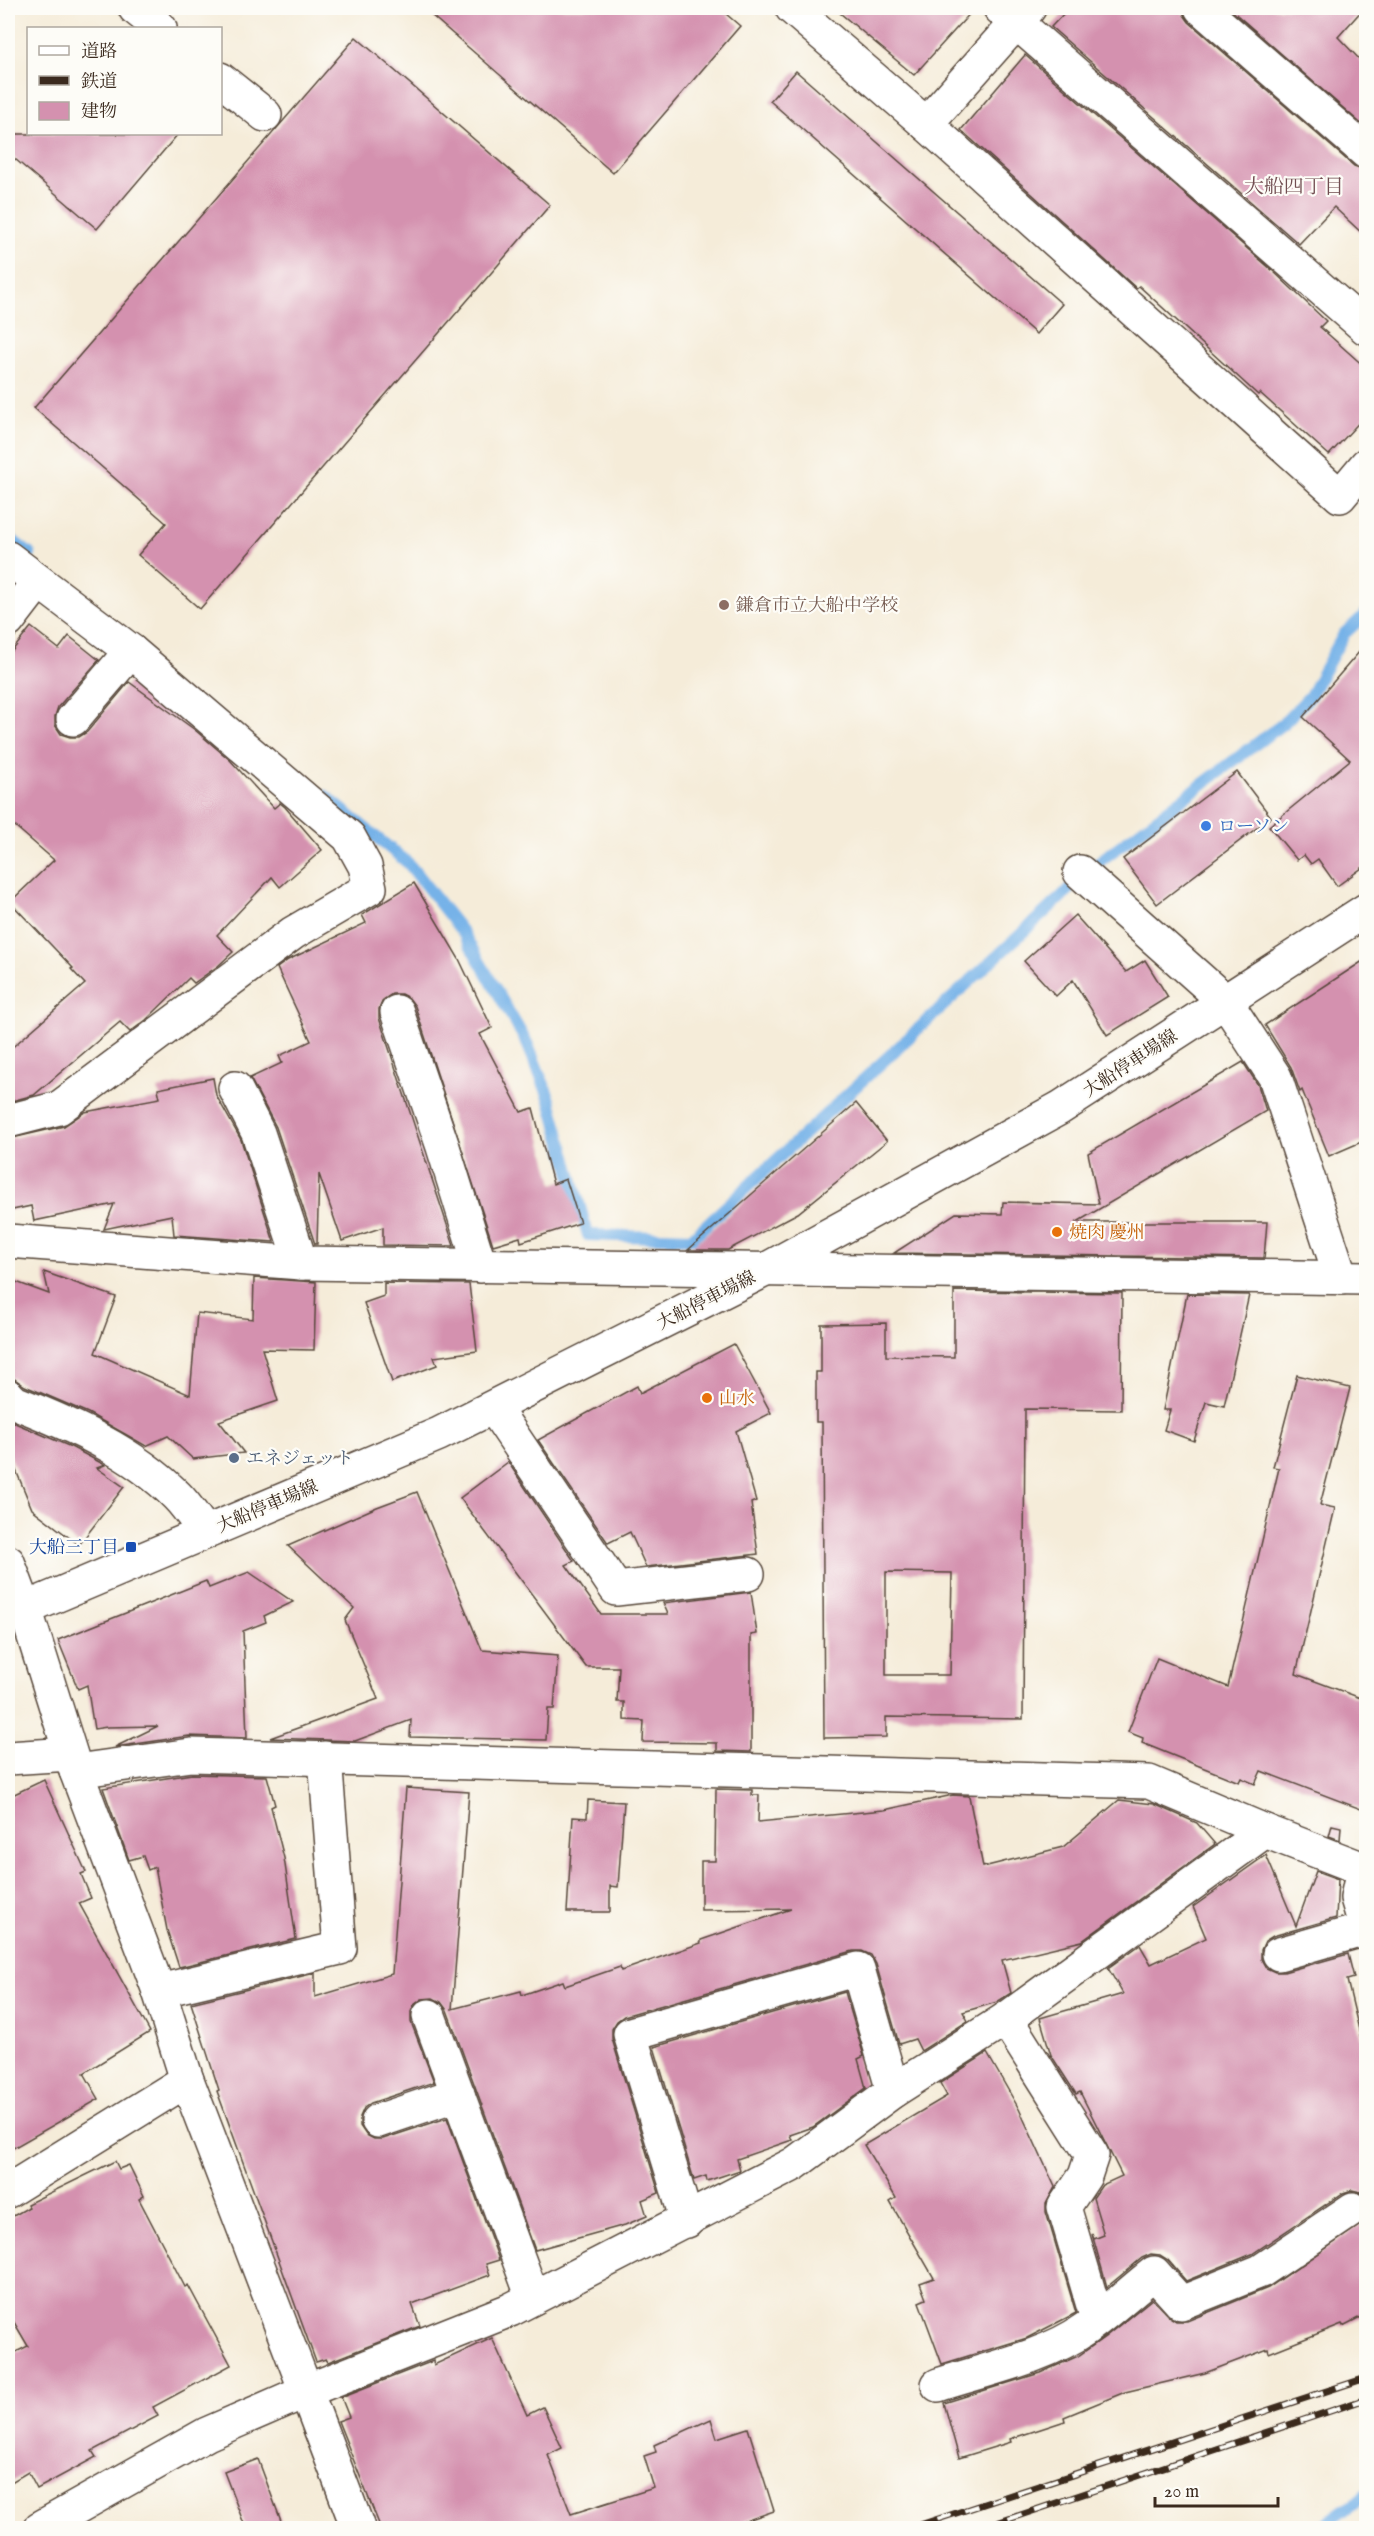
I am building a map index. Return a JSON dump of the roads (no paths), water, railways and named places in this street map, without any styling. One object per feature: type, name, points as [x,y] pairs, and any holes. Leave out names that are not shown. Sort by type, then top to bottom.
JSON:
[{"type":"street","points":[[135,8],[159,27]]},
{"type":"street","points":[[792,8],[926,124],[1340,496],[1366,465]]},
{"type":"street","points":[[1201,8],[1366,152]]},
{"type":"street","points":[[926,124],[1015,12],[1366,328]]},
{"type":"street","points":[[222,81],[265,115]]},
{"type":"street","points":[[8,558],[131,651],[349,837],[365,866],[370,888],[293,933],[59,1108],[8,1121]]},
{"type":"street","points":[[8,621],[38,582]]},
{"type":"street","points":[[73,719],[131,651]]},
{"type":"street","points":[[8,1241],[301,1263],[1354,1278],[1275,1077],[1226,1002],[1080,872]]},
{"type":"street","name":"大船停車場線","points":[[16,1612],[439,1434],[767,1269],[1060,1108],[1366,910]]},
{"type":"street","points":[[397,1012],[480,1266]]},
{"type":"street","points":[[235,1088],[258,1132],[301,1263]]},
{"type":"street","points":[[8,1396],[14,1401],[74,1426],[141,1465],[177,1496],[206,1532]]},
{"type":"street","points":[[494,1407],[616,1589],[748,1574]]},
{"type":"street","points":[[8,1562],[16,1612],[159,1991],[187,2080],[358,2529]]},
{"type":"street","points":[[8,1758],[73,1763],[191,1755],[1149,1782],[1229,1814],[1264,1831],[1365,1869],[1357,1898],[1366,1929],[1279,1954]]},
{"type":"street","points":[[159,1991],[340,1948],[325,1758]]},
{"type":"street","points":[[39,2529],[207,2434],[306,2391],[510,2310],[794,2164],[893,2091],[1006,2019],[1264,1831]]},
{"type":"street","points":[[687,2220],[630,2034],[858,1969],[893,2091]]},
{"type":"street","points":[[429,2016],[533,2298]]},
{"type":"street","points":[[1006,2019],[1092,2155],[1085,2176],[1064,2207],[1097,2319]]},
{"type":"street","points":[[8,2191],[187,2080]]},
{"type":"street","points":[[378,2121],[458,2094]]},
{"type":"street","points":[[938,2385],[1032,2354],[1066,2340],[1097,2319],[1154,2273],[1181,2303],[1261,2271],[1353,2209]]},
{"type":"waterway","points":[[8,537],[30,554]]},
{"type":"waterway","points":[[324,795],[408,863],[463,933],[527,1043],[549,1097],[588,1235],[692,1238],[1100,861],[1284,723],[1310,696],[1344,634],[1366,614]]},
{"type":"waterway","points":[[1320,2528],[1366,2494]]},
{"type":"railway","points":[[911,2528],[1366,2378]]},
{"type":"railway","points":[[982,2528],[1366,2399]]},
{"type":"place","name":"鎌倉市立大船中学校","points":[[724,605]]},
{"type":"place","name":"ローソン","points":[[1206,826]]},
{"type":"place","name":"焼肉 慶州","points":[[1057,1232]]},
{"type":"place","name":"山水","points":[[707,1398]]},
{"type":"place","name":"エネジェット","points":[[234,1458]]},
{"type":"place","name":"大船三丁目","points":[[131,1547]]},
{"type":"district","name":"大船四丁目","points":[[1294,186]]}]
